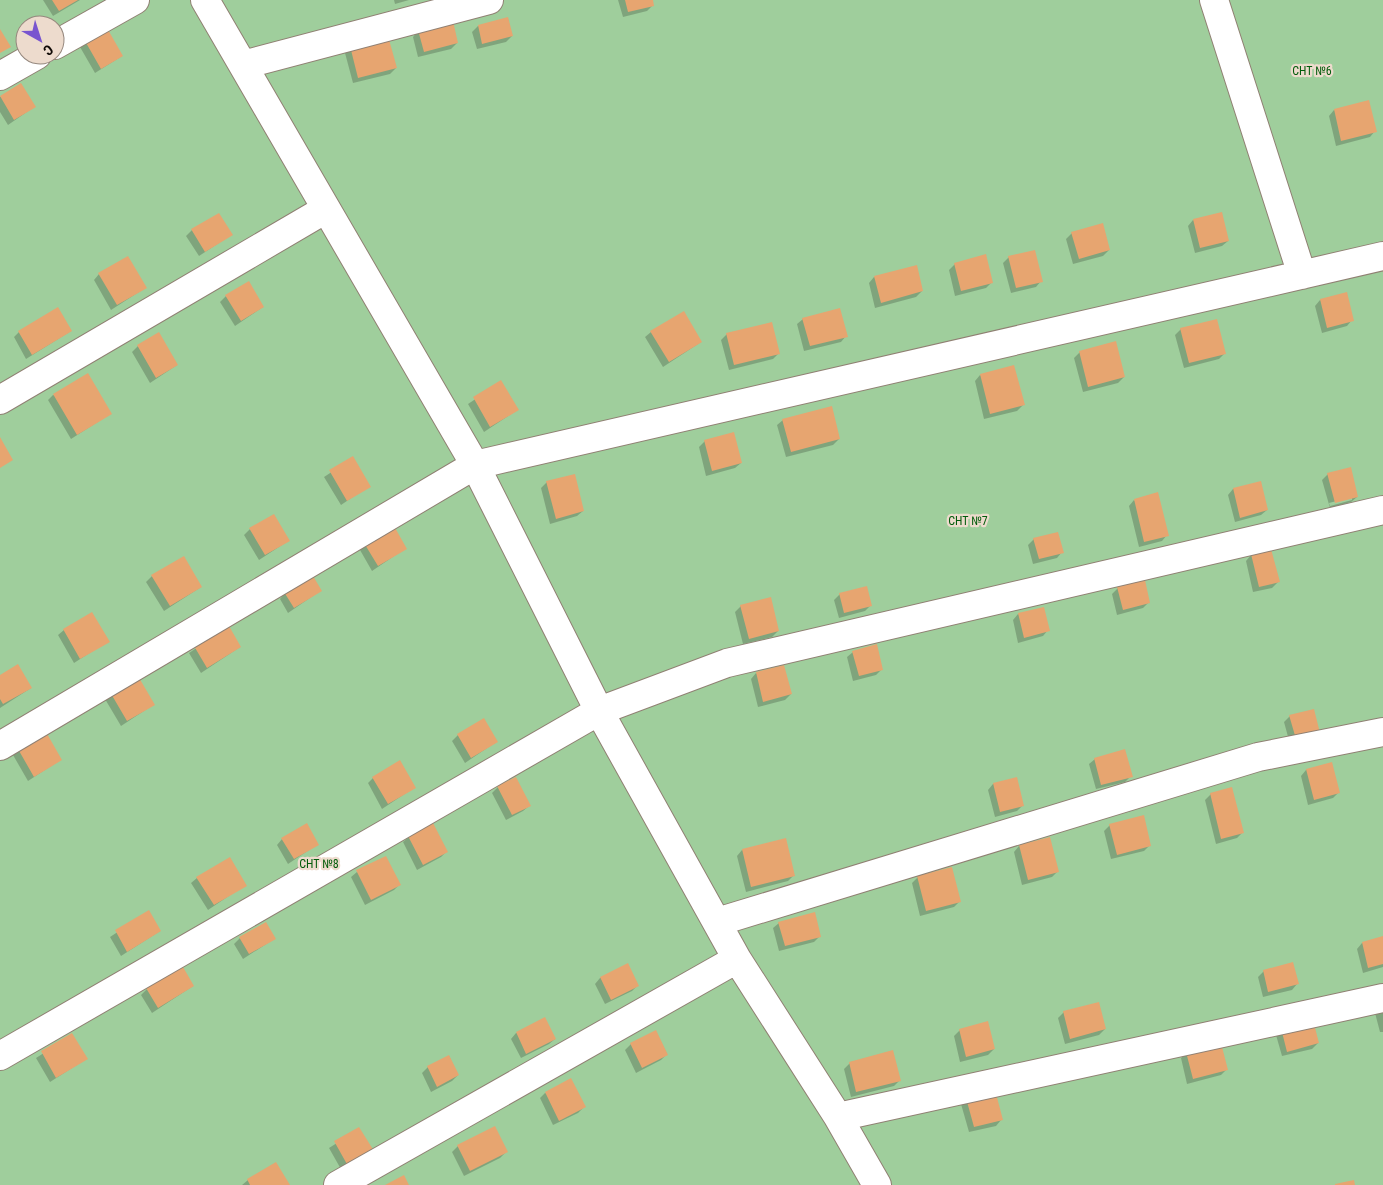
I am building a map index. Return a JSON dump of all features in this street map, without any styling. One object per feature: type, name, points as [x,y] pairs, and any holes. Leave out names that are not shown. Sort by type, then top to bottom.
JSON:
[{"type":"street","points":[[65,39],[135,0]]},
{"type":"street","points":[[205,0],[475,465],[599,711],[737,959],[838,1117],[877,1185]]},
{"type":"street","points":[[243,65],[489,0]]},
{"type":"street","points":[[1214,0],[1302,275]]},
{"type":"street","points":[[0,76],[19,65]]},
{"type":"street","points":[[0,400],[326,209]]},
{"type":"street","points":[[0,746],[475,465],[1383,256]]},
{"type":"street","points":[[0,1056],[599,711],[728,662],[1383,510]]},
{"type":"street","points":[[717,922],[1258,757],[1383,732]]},
{"type":"street","points":[[338,1185],[737,959]]},
{"type":"street","points":[[838,1117],[1383,998]]},
{"type":"green space","points":[[0,0],[1383,0],[1383,1185],[0,1185]]},
{"type":"building","points":[[52,0],[78,0],[59,11]]},
{"type":"building","points":[[625,0],[653,0],[654,6],[628,12]]},
{"type":"building","points":[[508,17],[513,36],[482,44],[478,25]]},
{"type":"building","points":[[453,21],[458,43],[424,52],[418,30]]},
{"type":"building","points":[[107,28],[123,56],[101,69],[85,41]]},
{"type":"building","points":[[0,29],[11,47],[0,53]]},
{"type":"building","points":[[388,36],[397,68],[358,78],[350,46]]},
{"type":"building","points":[[21,83],[36,107],[14,120],[0,96]]},
{"type":"building","points":[[1369,100],[1377,132],[1341,141],[1334,109]]},
{"type":"building","points":[[1222,212],[1229,241],[1200,248],[1193,219]]},
{"type":"building","points":[[219,213],[233,235],[205,252],[191,229]]},
{"type":"building","points":[[1103,223],[1110,250],[1079,259],[1071,232]]},
{"type":"building","points":[[1035,250],[1043,282],[1016,288],[1008,256]]},
{"type":"building","points":[[986,254],[993,283],[961,291],[954,263]]},
{"type":"building","points":[[128,256],[147,288],[117,305],[98,273]]},
{"type":"building","points":[[917,265],[923,291],[881,303],[874,276]]},
{"type":"building","points":[[249,281],[264,307],[241,321],[225,295]]},
{"type":"building","points":[[1347,292],[1354,321],[1327,328],[1320,299]]},
{"type":"building","points":[[58,307],[72,331],[32,355],[18,331]]},
{"type":"building","points":[[840,308],[848,337],[810,346],[802,318]]},
{"type":"building","points":[[684,311],[702,342],[669,362],[650,331]]},
{"type":"building","points":[[1217,319],[1226,354],[1189,363],[1180,328]]},
{"type":"building","points":[[772,322],[780,354],[734,365],[726,333]]},
{"type":"building","points":[[159,332],[178,365],[156,378],[137,345]]},
{"type":"building","points":[[1116,341],[1125,377],[1088,387],[1079,351]]},
{"type":"building","points":[[1014,365],[1025,405],[990,414],[980,374]]},
{"type":"building","points":[[88,373],[112,414],[77,435],[53,394]]},
{"type":"building","points":[[501,380],[519,410],[490,427],[473,397]]},
{"type":"building","points":[[832,406],[840,439],[791,452],[782,419]]},
{"type":"building","points":[[734,432],[742,463],[712,471],[704,440]]},
{"type":"building","points":[[0,437],[13,460],[0,468]]},
{"type":"building","points":[[353,456],[371,487],[347,501],[329,470]]},
{"type":"building","points":[[1351,467],[1358,497],[1335,503],[1327,473]]},
{"type":"building","points":[[575,474],[584,511],[556,519],[546,481]]},
{"type":"building","points":[[1261,481],[1268,510],[1240,518],[1233,488]]},
{"type":"building","points":[[1158,492],[1169,536],[1144,542],[1134,499]]},
{"type":"building","points":[[274,514],[290,541],[265,555],[249,528]]},
{"type":"building","points":[[394,526],[407,549],[378,566],[364,543]]},
{"type":"building","points":[[1058,532],[1064,553],[1039,559],[1033,538]]},
{"type":"building","points":[[1271,549],[1280,582],[1259,587],[1251,554]]},
{"type":"building","points":[[184,556],[202,587],[170,606],[151,575]]},
{"type":"building","points":[[313,576],[322,591],[294,608],[284,592]]},
{"type":"building","points":[[1145,580],[1150,603],[1123,610],[1117,587]]},
{"type":"building","points":[[867,586],[872,606],[844,613],[839,593]]},
{"type":"building","points":[[771,597],[779,631],[749,639],[740,605]]},
{"type":"building","points":[[1044,607],[1050,631],[1024,638],[1018,613]]},
{"type":"building","points":[[92,612],[110,642],[80,659],[63,629]]},
{"type":"building","points":[[229,626],[241,647],[207,668],[194,646]]},
{"type":"building","points":[[877,644],[883,670],[859,676],[852,651]]},
{"type":"building","points":[[18,664],[32,688],[3,704],[0,699],[0,675]]},
{"type":"building","points":[[784,665],[792,694],[763,702],[756,672]]},
{"type":"building","points":[[138,676],[155,705],[127,721],[110,692]]},
{"type":"building","points":[[1314,709],[1320,733],[1296,739],[1289,715]]},
{"type":"building","points":[[484,718],[498,742],[471,758],[457,734]]},
{"type":"building","points":[[46,732],[62,760],[34,777],[18,749]]},
{"type":"building","points":[[1125,749],[1133,777],[1101,785],[1094,758]]},
{"type":"building","points":[[400,760],[416,788],[388,804],[372,777]]},
{"type":"building","points":[[1332,762],[1340,793],[1314,800],[1306,769]]},
{"type":"building","points":[[516,777],[531,806],[512,815],[497,786]]},
{"type":"building","points":[[1017,777],[1024,806],[1000,812],[993,783]]},
{"type":"building","points":[[1232,787],[1244,833],[1221,839],[1210,793]]},
{"type":"building","points":[[1144,815],[1151,846],[1117,855],[1109,824]]},
{"type":"building","points":[[307,823],[319,845],[294,859],[281,838]]},
{"type":"building","points":[[433,823],[448,852],[423,865],[408,836]]},
{"type":"building","points":[[1050,837],[1059,872],[1028,880],[1019,845]]},
{"type":"building","points":[[786,838],[795,876],[751,887],[742,849]]},
{"type":"building","points":[[386,856],[401,885],[371,900],[356,870]]},
{"type":"building","points":[[230,857],[247,886],[214,905],[196,877]]},
{"type":"building","points":[[952,867],[961,902],[926,911],[917,876]]},
{"type":"building","points":[[149,910],[161,931],[127,952],[115,930]]},
{"type":"building","points":[[815,912],[821,937],[785,946],[778,922]]},
{"type":"building","points":[[266,922],[276,939],[249,954],[239,937]]},
{"type":"building","points":[[1383,936],[1383,964],[1368,968],[1362,942]]},
{"type":"building","points":[[1293,962],[1299,984],[1268,992],[1263,970]]},
{"type":"building","points":[[628,963],[639,986],[611,1000],[600,977]]},
{"type":"building","points":[[183,967],[194,986],[158,1008],[146,988]]},
{"type":"building","points":[[1099,1002],[1106,1029],[1070,1039],[1063,1011]]},
{"type":"building","points":[[545,1017],[556,1039],[526,1054],[516,1032]]},
{"type":"building","points":[[1313,1020],[1319,1043],[1287,1052],[1281,1028]]},
{"type":"building","points":[[988,1021],[995,1049],[966,1057],[959,1029]]},
{"type":"building","points":[[656,1030],[668,1055],[642,1068],[630,1043]]},
{"type":"building","points":[[72,1033],[88,1059],[56,1078],[41,1051]]},
{"type":"building","points":[[1221,1043],[1228,1070],[1193,1079],[1186,1052]]},
{"type":"building","points":[[893,1050],[901,1081],[856,1092],[849,1062]]},
{"type":"building","points":[[449,1055],[459,1075],[437,1087],[427,1066]]},
{"type":"building","points":[[571,1078],[586,1107],[559,1121],[545,1092]]},
{"type":"building","points":[[995,1090],[1003,1120],[974,1127],[966,1098]]},
{"type":"building","points":[[495,1126],[508,1152],[470,1171],[457,1145]]},
{"type":"building","points":[[359,1127],[374,1151],[348,1166],[334,1141]]},
{"type":"building","points":[[276,1162],[290,1185],[250,1185],[247,1179]]},
{"type":"building","points":[[404,1175],[409,1185],[385,1185]]},
{"type":"building","points":[[1354,1180],[1355,1185],[1335,1185],[1335,1184]]},
{"type":"park label","name":"СНТ №6","points":[[1312,71]]},
{"type":"park label","name":"СНТ №7","points":[[968,521]]},
{"type":"park label","name":"СНТ №8","points":[[319,864]]}]
